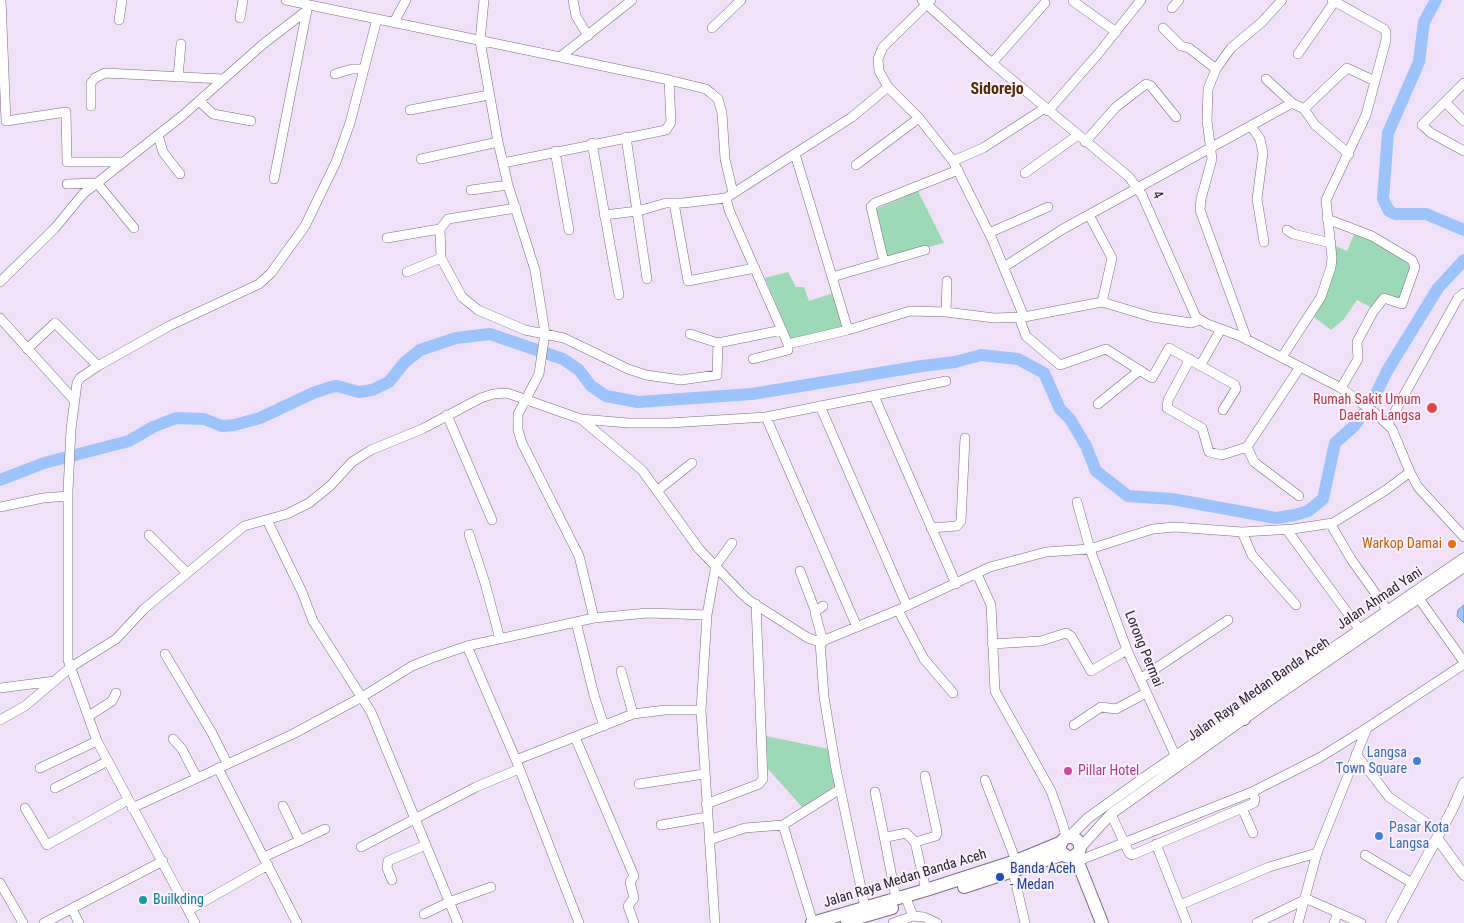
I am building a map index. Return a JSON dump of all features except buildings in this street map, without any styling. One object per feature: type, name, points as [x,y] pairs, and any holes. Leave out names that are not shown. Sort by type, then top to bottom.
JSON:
[{"type":"highway","name":"Jalan Raya Medan Banda Aceh","points":[[813,923],[866,907],[903,900],[1070,848]]},
{"type":"highway","points":[[1070,848],[1102,923]]},
{"type":"highway","name":"Jalan Raya Medan Banda Aceh","points":[[841,923],[926,890],[1015,866]]},
{"type":"main road","name":"Jalan Ahmad Yani","points":[[1070,848],[1088,818],[1176,757],[1242,716],[1388,611],[1416,596],[1464,558]]},
{"type":"main road","name":"Jalan Raya Medan Banda Aceh","points":[[1070,848],[1111,814],[1242,716],[1416,596],[1464,567]]},
{"type":"main road","points":[[1391,923],[1437,832],[1463,788]]},
{"type":"main road","points":[[1437,832],[1464,864]]},
{"type":"main road","points":[[1437,832],[1464,875]]},
{"type":"street","points":[[1,0],[2,103],[5,119],[8,122],[66,112],[66,159],[69,163],[123,162]]},
{"type":"street","points":[[119,20],[122,0]]},
{"type":"street","points":[[240,18],[243,0]]},
{"type":"street","points":[[286,0],[307,8],[394,22],[706,89],[718,99],[722,113],[724,159],[730,195],[729,210],[788,344],[788,350],[753,359]]},
{"type":"street","points":[[394,22],[406,0]]},
{"type":"street","points":[[484,0],[480,40],[498,142],[508,185],[535,270],[545,336],[539,374],[518,414],[518,430],[522,443],[579,556],[594,618]]},
{"type":"street","points":[[574,0],[576,16],[588,36]]},
{"type":"street","points":[[560,57],[632,0]]},
{"type":"street","points":[[712,28],[741,0]]},
{"type":"street","points":[[953,161],[983,148],[1047,109],[1116,32],[1141,0]]},
{"type":"street","points":[[1172,8],[1179,0]]},
{"type":"street","points":[[1248,340],[1200,210],[1201,199],[1210,171],[1212,147],[1207,121],[1208,89],[1216,69],[1232,48],[1262,22],[1282,0]]},
{"type":"street","points":[[1073,1],[1116,32]]},
{"type":"street","points":[[1282,357],[1321,297],[1331,267],[1331,243],[1325,206],[1327,194],[1366,115],[1386,40],[1386,32],[1333,1],[1298,54]]},
{"type":"street","points":[[927,2],[883,47],[878,59],[879,71],[888,87],[919,118],[958,170],[1004,267],[1022,317],[1026,336],[1060,365],[1106,349],[1153,378],[1168,348],[1236,387],[1223,410]]},
{"type":"street","name":"4","points":[[927,2],[992,63],[1129,177],[1138,187],[1159,231],[1192,311],[1200,320]]},
{"type":"street","points":[[992,63],[1045,3]]},
{"type":"street","points":[[0,282],[55,228],[83,194],[200,102],[223,79],[307,8]]},
{"type":"street","points":[[274,179],[307,8]]},
{"type":"street","points":[[194,923],[97,741],[68,660],[68,494],[74,400],[79,380],[98,366],[169,326],[259,284],[271,273],[305,226],[328,182],[350,123],[376,19]]},
{"type":"street","points":[[1163,28],[1181,46],[1189,48],[1216,69]]},
{"type":"street","points":[[178,77],[181,44]]},
{"type":"street","points":[[1304,109],[1347,68],[1374,81]]},
{"type":"street","points":[[335,74],[352,69],[364,69]]},
{"type":"street","points":[[91,106],[92,83],[98,76],[105,73],[223,79]]},
{"type":"street","points":[[1266,79],[1292,103],[1304,109],[1315,125],[1348,154]]},
{"type":"street","points":[[503,163],[626,137],[657,133],[668,127],[671,122],[669,80]]},
{"type":"street","points":[[1464,83],[1422,125],[1425,129],[1464,151]]},
{"type":"street","points":[[1025,173],[1082,139],[1116,107],[1146,84],[1151,86],[1162,97],[1176,117]]},
{"type":"street","points":[[604,215],[638,211],[666,203],[730,195],[852,117],[888,87]]},
{"type":"street","points":[[1425,129],[1464,90]]},
{"type":"street","points":[[410,110],[490,95]]},
{"type":"street","points":[[200,102],[213,114],[251,121]]},
{"type":"street","points":[[1004,267],[1088,215],[1292,103]]},
{"type":"street","points":[[1448,104],[1464,121]]},
{"type":"street","points":[[856,164],[919,118]]},
{"type":"street","points":[[1251,126],[1260,139],[1263,153],[1257,199],[1264,242]]},
{"type":"street","points":[[158,135],[163,152],[180,174]]},
{"type":"street","points":[[626,137],[647,280]]},
{"type":"street","points":[[421,159],[498,142]]},
{"type":"street","points":[[592,144],[619,294]]},
{"type":"street","points":[[556,151],[570,230]]},
{"type":"street","points":[[795,154],[848,330]]},
{"type":"street","points":[[884,262],[871,207],[958,170]]},
{"type":"street","points":[[67,184],[97,183]]},
{"type":"street","points":[[97,183],[134,228]]},
{"type":"street","points":[[471,190],[508,185]]},
{"type":"street","points":[[674,203],[688,281],[755,268]]},
{"type":"street","points":[[989,233],[1048,207]]},
{"type":"street","points":[[516,208],[448,219],[440,229],[441,258],[456,286],[468,303],[504,322],[545,336],[573,342],[646,375],[681,380],[717,375],[718,343]]},
{"type":"street","points":[[1088,215],[1112,258],[1102,302]]},
{"type":"street","points":[[1327,219],[1372,236],[1412,260],[1415,267],[1402,304],[1384,298],[1373,312],[1357,342],[1358,358],[1341,388]]},
{"type":"street","points":[[387,238],[440,229]]},
{"type":"street","points":[[1287,230],[1292,234],[1331,243]]},
{"type":"street","points":[[832,277],[925,250]]},
{"type":"street","points":[[407,272],[441,258]]},
{"type":"street","points":[[946,312],[947,281]]},
{"type":"street","points":[[1388,424],[1458,298],[1464,293]]},
{"type":"street","points":[[788,344],[848,330],[910,312],[946,312],[994,318],[1022,317],[1102,302],[1152,317],[1190,323],[1200,320],[1248,340],[1341,388],[1375,413],[1388,424],[1410,472],[1427,498],[1464,536]]},
{"type":"street","points":[[0,318],[4,329],[27,349],[74,400]]},
{"type":"street","points":[[27,349],[55,323],[98,366]]},
{"type":"street","points":[[1200,366],[1221,329]]},
{"type":"street","points":[[690,334],[718,343],[782,330]]},
{"type":"street","points":[[1190,359],[1168,400],[1167,408],[1202,428],[1207,448],[1213,454],[1222,455],[1247,447],[1300,367]]},
{"type":"street","points":[[1098,404],[1140,370]]},
{"type":"street","points":[[0,720],[25,706],[58,680],[71,667],[116,639],[144,609],[244,526],[287,514],[308,503],[330,486],[352,462],[371,450],[422,429],[493,394],[507,393],[525,398],[581,419],[669,423],[766,417],[946,381]]},
{"type":"street","points":[[874,396],[956,584]]},
{"type":"street","points":[[820,406],[924,659],[953,693]]},
{"type":"street","points":[[447,416],[492,520]]},
{"type":"street","points":[[766,417],[857,627]]},
{"type":"street","points":[[581,419],[637,464],[658,490],[692,541],[741,593],[808,638],[821,642],[902,608],[990,567],[1046,552],[1090,549],[1153,529],[1174,527],[1242,532],[1286,530],[1330,523],[1351,512],[1410,472]]},
{"type":"street","points":[[932,528],[957,526],[961,521],[965,438]]},
{"type":"street","points":[[1247,447],[1254,462],[1299,496]]},
{"type":"street","points":[[658,490],[692,463]]},
{"type":"street","points":[[0,507],[68,494]]},
{"type":"street","name":"Lorong Permai","points":[[1078,502],[1090,549],[1128,650],[1176,757]]},
{"type":"street","points":[[267,520],[302,592],[313,621],[371,712],[458,923]]},
{"type":"street","points":[[1330,523],[1351,559],[1388,611]]},
{"type":"street","points":[[1286,530],[1360,630]]},
{"type":"street","points":[[1242,532],[1252,555],[1296,605]]},
{"type":"street","points":[[469,534],[500,639]]},
{"type":"street","points":[[149,535],[187,573]]},
{"type":"street","points":[[715,923],[701,710],[707,615],[716,565],[732,543]]},
{"type":"street","points":[[800,572],[819,608],[824,697],[840,789],[866,907]]},
{"type":"street","points":[[977,574],[991,605],[994,691],[1051,791],[1064,825],[1070,848],[1124,843],[1252,792],[1319,758],[1464,663],[1416,596]]},
{"type":"street","points":[[706,804],[761,783],[763,779],[756,604]]},
{"type":"street","points":[[25,808],[47,845],[130,804],[197,778],[293,734],[362,697],[412,666],[467,646],[594,618],[648,614],[707,615]]},
{"type":"street","points":[[1140,679],[1228,620]]},
{"type":"street","points":[[576,622],[594,695],[604,726]]},
{"type":"street","points":[[992,644],[1041,641],[1066,633],[1071,636],[1088,668],[1093,671],[1128,650]]},
{"type":"street","points":[[467,646],[518,764],[579,923]]},
{"type":"street","points":[[165,654],[227,763]]},
{"type":"street","points":[[620,671],[633,714]]},
{"type":"street","points":[[0,688],[58,680]]},
{"type":"street","points":[[89,716],[112,701],[116,693]]},
{"type":"street","points":[[1074,725],[1101,707],[1116,709],[1146,693]]},
{"type":"street","points":[[361,847],[518,764],[575,737],[633,714],[666,710],[701,710]]},
{"type":"street","points":[[1298,923],[1317,853],[1367,728]]},
{"type":"street","points":[[575,737],[634,876],[630,882],[634,898],[628,906],[634,923]]},
{"type":"street","points":[[173,739],[182,749],[197,778]]},
{"type":"street","points":[[40,768],[97,741]]},
{"type":"street","points":[[1356,754],[1388,797],[1437,832]]},
{"type":"street","points":[[55,788],[108,761]]},
{"type":"street","points":[[218,768],[297,923]]},
{"type":"street","points":[[639,784],[704,774]]},
{"type":"street","points":[[915,842],[937,834],[925,776]]},
{"type":"street","points":[[985,780],[1015,866],[1025,923]]},
{"type":"street","points":[[709,840],[745,828],[783,824],[840,789]]},
{"type":"street","points":[[875,792],[884,836],[903,900],[913,916]]},
{"type":"street","points":[[1111,814],[1124,843],[1132,855],[1255,802],[1252,792]]},
{"type":"street","points":[[283,806],[300,841]]},
{"type":"street","points":[[1242,808],[1253,833]]},
{"type":"street","points":[[661,826],[707,817]]},
{"type":"street","points":[[783,824],[813,923]]},
{"type":"street","points":[[188,910],[266,861],[325,829]]},
{"type":"street","points":[[884,836],[906,834],[915,842],[926,890]]},
{"type":"street","points":[[1156,844],[1187,923]]},
{"type":"street","points":[[392,880],[387,868],[388,861],[426,845]]},
{"type":"street","points":[[1180,905],[1269,867],[1317,853]]},
{"type":"street","points":[[1365,855],[1412,883]]},
{"type":"street","points":[[44,923],[163,862]]},
{"type":"street","points":[[0,884],[23,923]]},
{"type":"street","points":[[424,914],[449,902],[490,887]]},
{"type":"street","points":[[1257,923],[1304,899],[1361,923]]},
{"type":"street","points":[[72,909],[79,923]]},
{"type":"street","points":[[1334,923],[1338,913]]},
{"type":"street","points":[[893,923],[913,916],[924,917],[938,923]]},
{"type":"green space","points":[[918,191],[944,243],[887,258],[874,210]]},
{"type":"green space","points":[[1355,232],[1393,251],[1411,265],[1400,304],[1384,296],[1374,309],[1357,300],[1344,319],[1331,330],[1313,316],[1334,245],[1347,251]]},
{"type":"green space","points":[[788,272],[796,287],[804,287],[809,301],[833,293],[844,327],[791,339],[765,278]]},
{"type":"green space","points":[[766,736],[829,749],[836,785],[803,808],[768,769]]},
{"type":"water","points":[[1464,605],[1464,623],[1457,616],[1458,610]]},
{"type":"waterway","points":[[1436,0],[1424,22],[1419,62],[1388,133],[1383,199],[1389,211],[1395,214],[1426,214],[1464,230]]},
{"type":"waterway","points":[[0,480],[44,463],[129,441],[153,427],[176,418],[204,419],[222,426],[234,425],[260,418],[313,393],[331,387],[337,386],[359,392],[372,390],[389,382],[404,363],[420,350],[456,338],[490,334],[563,359],[579,370],[591,386],[606,396],[638,402],[752,394],[955,362],[981,355],[1018,359],[1044,373],[1060,409],[1070,419],[1086,446],[1096,471],[1128,496],[1172,499],[1276,518],[1308,511],[1323,499],[1335,443],[1354,426],[1373,400],[1387,371],[1438,288],[1464,260]]},
{"type":"place","name":"Rumah Sakit Umum Daerah Langsa","points":[[1432,408]]},
{"type":"place","name":"Warkop Damai","points":[[1452,544]]},
{"type":"place","name":"Langsa Town Square","points":[[1417,761]]},
{"type":"place","name":"Pillar Hotel","points":[[1068,771]]},
{"type":"place","name":"Pasar Kota Langsa","points":[[1379,836]]},
{"type":"place","name":"Banda Aceh - Medan","points":[[1000,877]]},
{"type":"place","name":"Builkding","points":[[143,900]]},
{"type":"district","name":"Sidorejo","points":[[997,90]]}]
